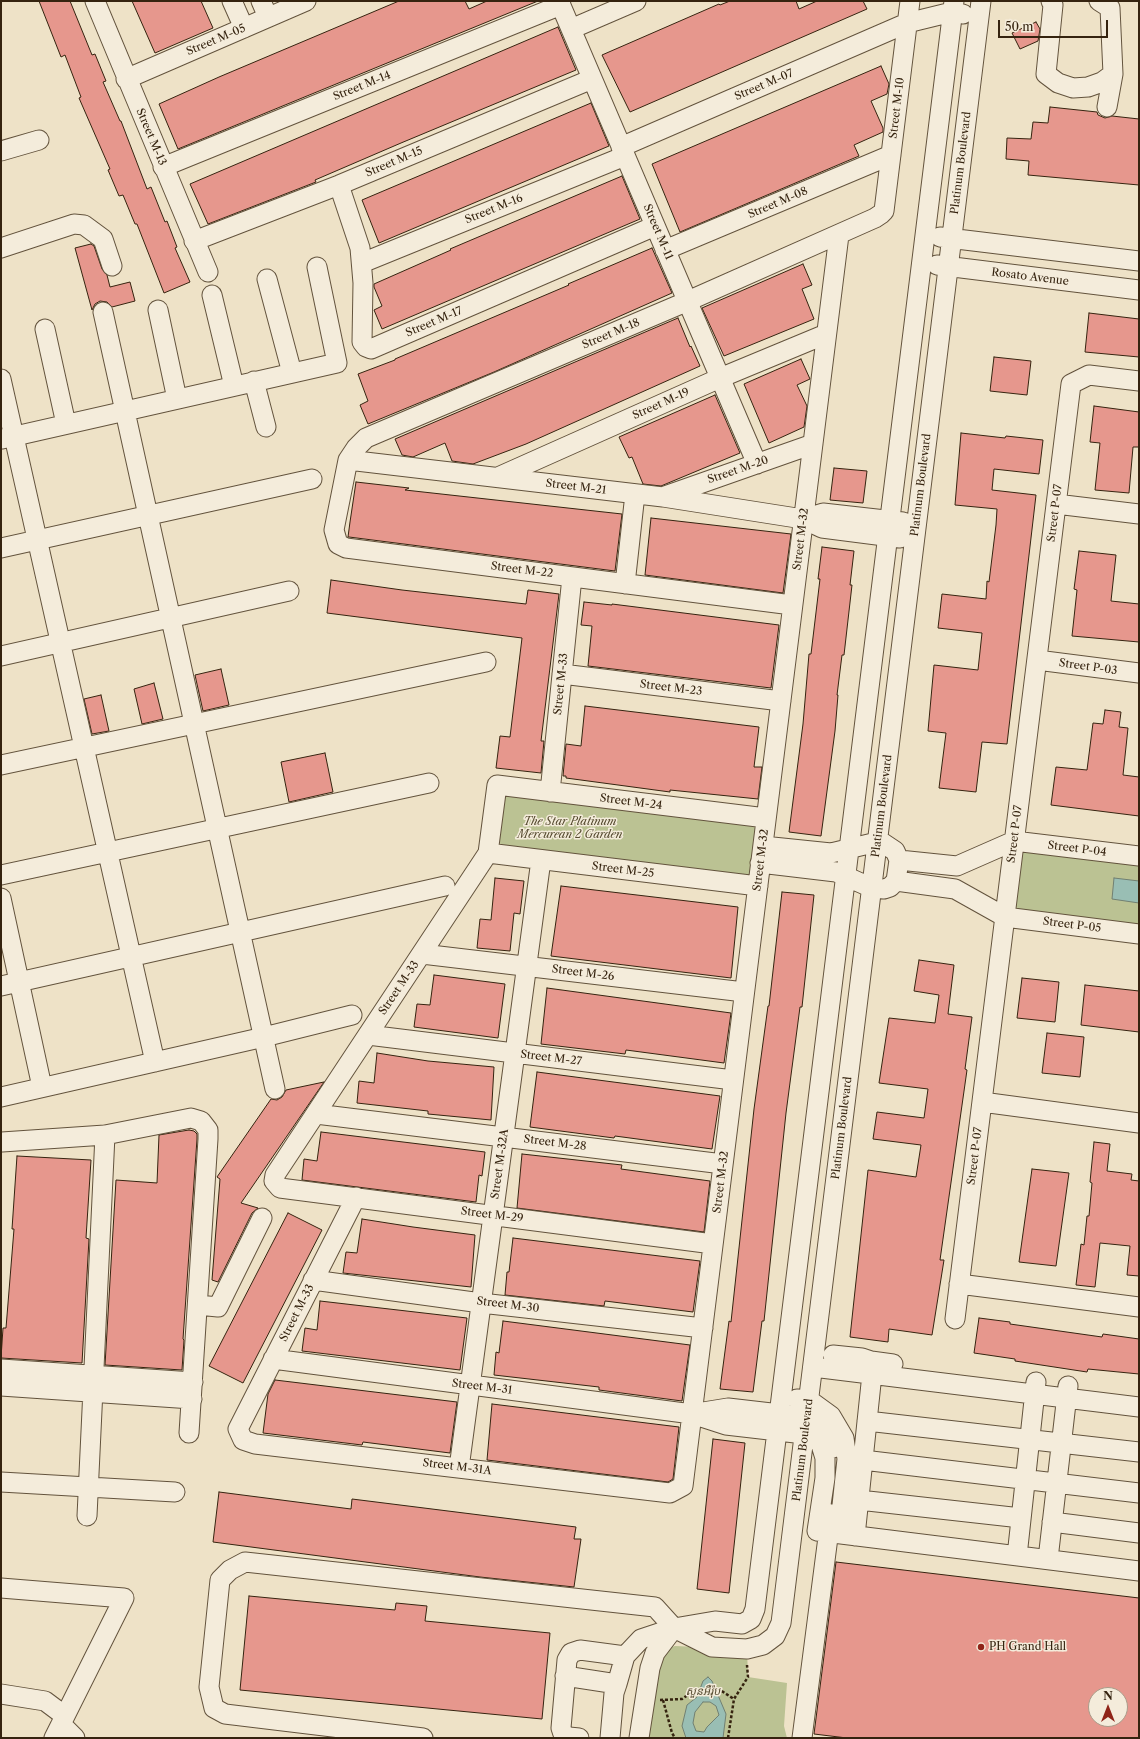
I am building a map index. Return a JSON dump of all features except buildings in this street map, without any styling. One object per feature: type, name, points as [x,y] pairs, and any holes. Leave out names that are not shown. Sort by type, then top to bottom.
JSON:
[{"type":"street","name":"Street M-13","points":[[95,1],[126,79],[208,272]]},
{"type":"street","points":[[232,1],[244,28]]},
{"type":"street","name":"Street M-05","points":[[126,79],[244,28],[265,9],[306,1]]},
{"type":"street","points":[[571,29],[636,1]]},
{"type":"street","name":"Street M-10","points":[[881,214],[884,211],[910,1]]},
{"type":"street","points":[[1055,2],[1046,74],[1058,83],[1073,88],[1088,87],[1102,82],[1113,74]]},
{"type":"street","name":"Street M-11","points":[[560,3],[757,464]]},
{"type":"street","name":"Street M-14","points":[[163,167],[560,3]]},
{"type":"street","points":[[1107,107],[1113,74],[1108,3]]},
{"type":"street","points":[[610,1738],[614,1693],[626,1656],[642,1639],[674,1628],[715,1621],[742,1624],[751,1618],[755,1609],[953,4],[980,7]]},
{"type":"street","name":"Street M-07","points":[[623,152],[907,23],[924,8],[953,4]]},
{"type":"street","name":"Platinum Boulevard","points":[[747,1649],[763,1645],[775,1636],[781,1623],[782,1612],[823,1532],[806,1425],[823,1361],[877,842],[980,7]]},
{"type":"street","name":"Street M-15","points":[[194,241],[339,185],[592,79]]},
{"type":"street","points":[[1,152],[39,140]]},
{"type":"street","name":"Street M-16","points":[[362,263],[623,152]]},
{"type":"street","name":"Street M-08","points":[[665,250],[891,155]]},
{"type":"street","name":"Street M-17","points":[[339,185],[360,248],[362,263],[362,342],[366,347],[371,348],[655,226]]},
{"type":"street","name":"Street M-18","points":[[348,460],[356,448],[366,438],[688,301],[839,235],[881,214]]},
{"type":"street","points":[[1,248],[74,224],[84,226],[103,239],[112,266]]},
{"type":"street","name":"Street M-32","points":[[683,1486],[839,235]]},
{"type":"street","points":[[925,235],[1139,261]]},
{"type":"street","name":"Rosato Avenue","points":[[921,264],[1139,290]]},
{"type":"street","points":[[7,438],[336,363],[317,267]]},
{"type":"street","points":[[267,279],[292,373]]},
{"type":"street","points":[[212,296],[234,386]]},
{"type":"street","points":[[158,310],[177,399]]},
{"type":"street","points":[[103,312],[275,1089]]},
{"type":"street","points":[[45,329],[66,424]]},
{"type":"street","name":"Street M-19","points":[[497,477],[720,378],[826,334]]},
{"type":"street","name":"Street P-07","points":[[955,1319],[1071,384],[1089,375],[1139,381]]},
{"type":"street","points":[[1,378],[7,438],[38,540],[155,1062]]},
{"type":"street","points":[[254,381],[266,427]]},
{"type":"street","name":"Street M-20","points":[[663,497],[813,444]]},
{"type":"street","name":"Street M-21","points":[[348,460],[663,497],[803,519]]},
{"type":"street","name":"Street M-22","points":[[348,460],[334,530],[338,544],[346,548],[792,605]]},
{"type":"street","points":[[1,548],[312,479]]},
{"type":"street","points":[[625,584],[635,494]]},
{"type":"street","points":[[1056,504],[1139,514]]},
{"type":"street","points":[[803,519],[823,513],[889,529],[916,532]]},
{"type":"street","name":"Street M-33","points":[[550,792],[572,577]]},
{"type":"street","points":[[1,656],[289,591]]},
{"type":"street","name":"Street P-03","points":[[1037,660],[1139,674]]},
{"type":"street","points":[[1,765],[486,662]]},
{"type":"street","name":"Street M-23","points":[[562,674],[780,701]]},
{"type":"street","points":[[1,875],[428,783]]},
{"type":"street","name":"Street M-33","points":[[274,1181],[275,1175],[488,853],[497,785]]},
{"type":"street","name":"Street M-24","points":[[497,785],[766,818]]},
{"type":"street","points":[[899,860],[957,866],[1014,841]]},
{"type":"street","name":"Street P-04","points":[[1014,841],[1139,856]]},
{"type":"street","points":[[877,842],[889,846],[895,851],[899,860],[896,881],[890,887],[884,889],[872,888],[829,871],[762,855],[831,853],[849,850],[877,842]]},
{"type":"street","name":"Street M-25","points":[[488,853],[758,886]]},
{"type":"street","name":"Street M-32A","points":[[459,1468],[541,860]]},
{"type":"street","points":[[956,889],[957,866]]},
{"type":"street","points":[[896,881],[956,889],[1005,917]]},
{"type":"street","points":[[1,986],[445,886]]},
{"type":"street","points":[[1,898],[42,1087]]},
{"type":"street","name":"Street P-05","points":[[1005,917],[1139,934]]},
{"type":"street","name":"Street M-26","points":[[422,954],[744,992]]},
{"type":"street","points":[[1,1097],[264,1037],[352,1015]]},
{"type":"street","name":"Street M-27","points":[[368,1035],[734,1080]]},
{"type":"street","points":[[982,1102],[1139,1123]]},
{"type":"street","name":"Street M-28","points":[[316,1114],[723,1164]]},
{"type":"street","points":[[2,1142],[104,1135],[191,1118],[201,1121],[208,1130],[189,1433]]},
{"type":"street","points":[[87,1516],[104,1135]]},
{"type":"street","points":[[1,1137],[1,1151]]},
{"type":"street","name":"Street M-29","points":[[274,1181],[280,1188],[713,1244]]},
{"type":"street","name":"Street M-33","points":[[238,1428],[356,1197]]},
{"type":"street","points":[[198,1305],[218,1307],[262,1218]]},
{"type":"street","name":"Street M-30","points":[[313,1280],[481,1302],[703,1328]]},
{"type":"street","points":[[959,1284],[1139,1307]]},
{"type":"street","name":"Street M-31","points":[[273,1360],[692,1414],[726,1425],[778,1422]]},
{"type":"street","points":[[823,1361],[865,1369],[1139,1402]]},
{"type":"street","points":[[1,1369],[93,1384]]},
{"type":"street","points":[[823,1532],[859,1500],[867,1420],[865,1369]]},
{"type":"street","points":[[1,1386],[93,1384],[192,1390]]},
{"type":"street","points":[[1017,1556],[1035,1389]]},
{"type":"street","points":[[1067,1393],[1139,1394]]},
{"type":"street","points":[[1067,1393],[1139,1407]]},
{"type":"street","points":[[1048,1559],[1067,1393]]},
{"type":"street","points":[[867,1420],[1139,1452]]},
{"type":"street","points":[[778,1422],[822,1425],[831,1440],[836,1458],[823,1532],[802,1738]]},
{"type":"street","points":[[778,1422],[806,1425]]},
{"type":"street","name":"Street M-31A","points":[[238,1428],[243,1440],[255,1444],[670,1494],[683,1486]]},
{"type":"street","points":[[863,1460],[1139,1494]]},
{"type":"street","points":[[1,1482],[176,1492]]},
{"type":"street","points":[[859,1500],[1021,1518]]},
{"type":"street","points":[[1052,1522],[1139,1533]]},
{"type":"street","points":[[766,1525],[1139,1571]]},
{"type":"street","points":[[423,1738],[225,1714],[214,1708],[209,1687],[220,1580],[230,1570],[245,1562],[655,1607],[674,1628],[712,1647],[747,1649]]},
{"type":"street","points":[[1,1588],[124,1598],[60,1726]]},
{"type":"street","points":[[755,1609],[782,1612]]},
{"type":"street","points":[[639,1738],[654,1699],[650,1668],[655,1653],[674,1628]]},
{"type":"street","points":[[579,1738],[569,1737],[563,1734],[561,1728],[567,1660],[571,1653],[580,1650],[626,1656]]},
{"type":"street","points":[[566,1676],[617,1684]]},
{"type":"street","points":[[1,1694],[45,1701],[60,1726],[75,1738]]},
{"type":"path","points":[[728,1738],[734,1699],[748,1677],[747,1649]]},
{"type":"path","points":[[675,1738],[654,1699],[682,1699],[696,1690],[720,1690],[734,1699]]},
{"type":"green space","name":"The Star Platinum Mercurean 2 Garden","points":[[497,785],[766,818],[758,886],[488,853]]},
{"type":"green space","points":[[1014,841],[1139,856],[1139,934],[1005,917]]},
{"type":"green space","name":"សួនអឺរ៉ុប","points":[[675,1646],[747,1649],[748,1677],[787,1683],[784,1726],[787,1738],[639,1738],[655,1653]]},
{"type":"water","points":[[1114,878],[1139,881],[1139,903],[1112,899]]},
{"type":"water","points":[[708,1677],[712,1681],[726,1714],[723,1738],[686,1738],[682,1726],[687,1705],[697,1697],[703,1681]],"holes":[[[703,1702],[710,1702],[716,1706],[719,1715],[704,1732],[696,1731],[693,1723],[695,1712]]]},
{"type":"place","name":"PH Grand Hall","points":[[981,1647]]}]
